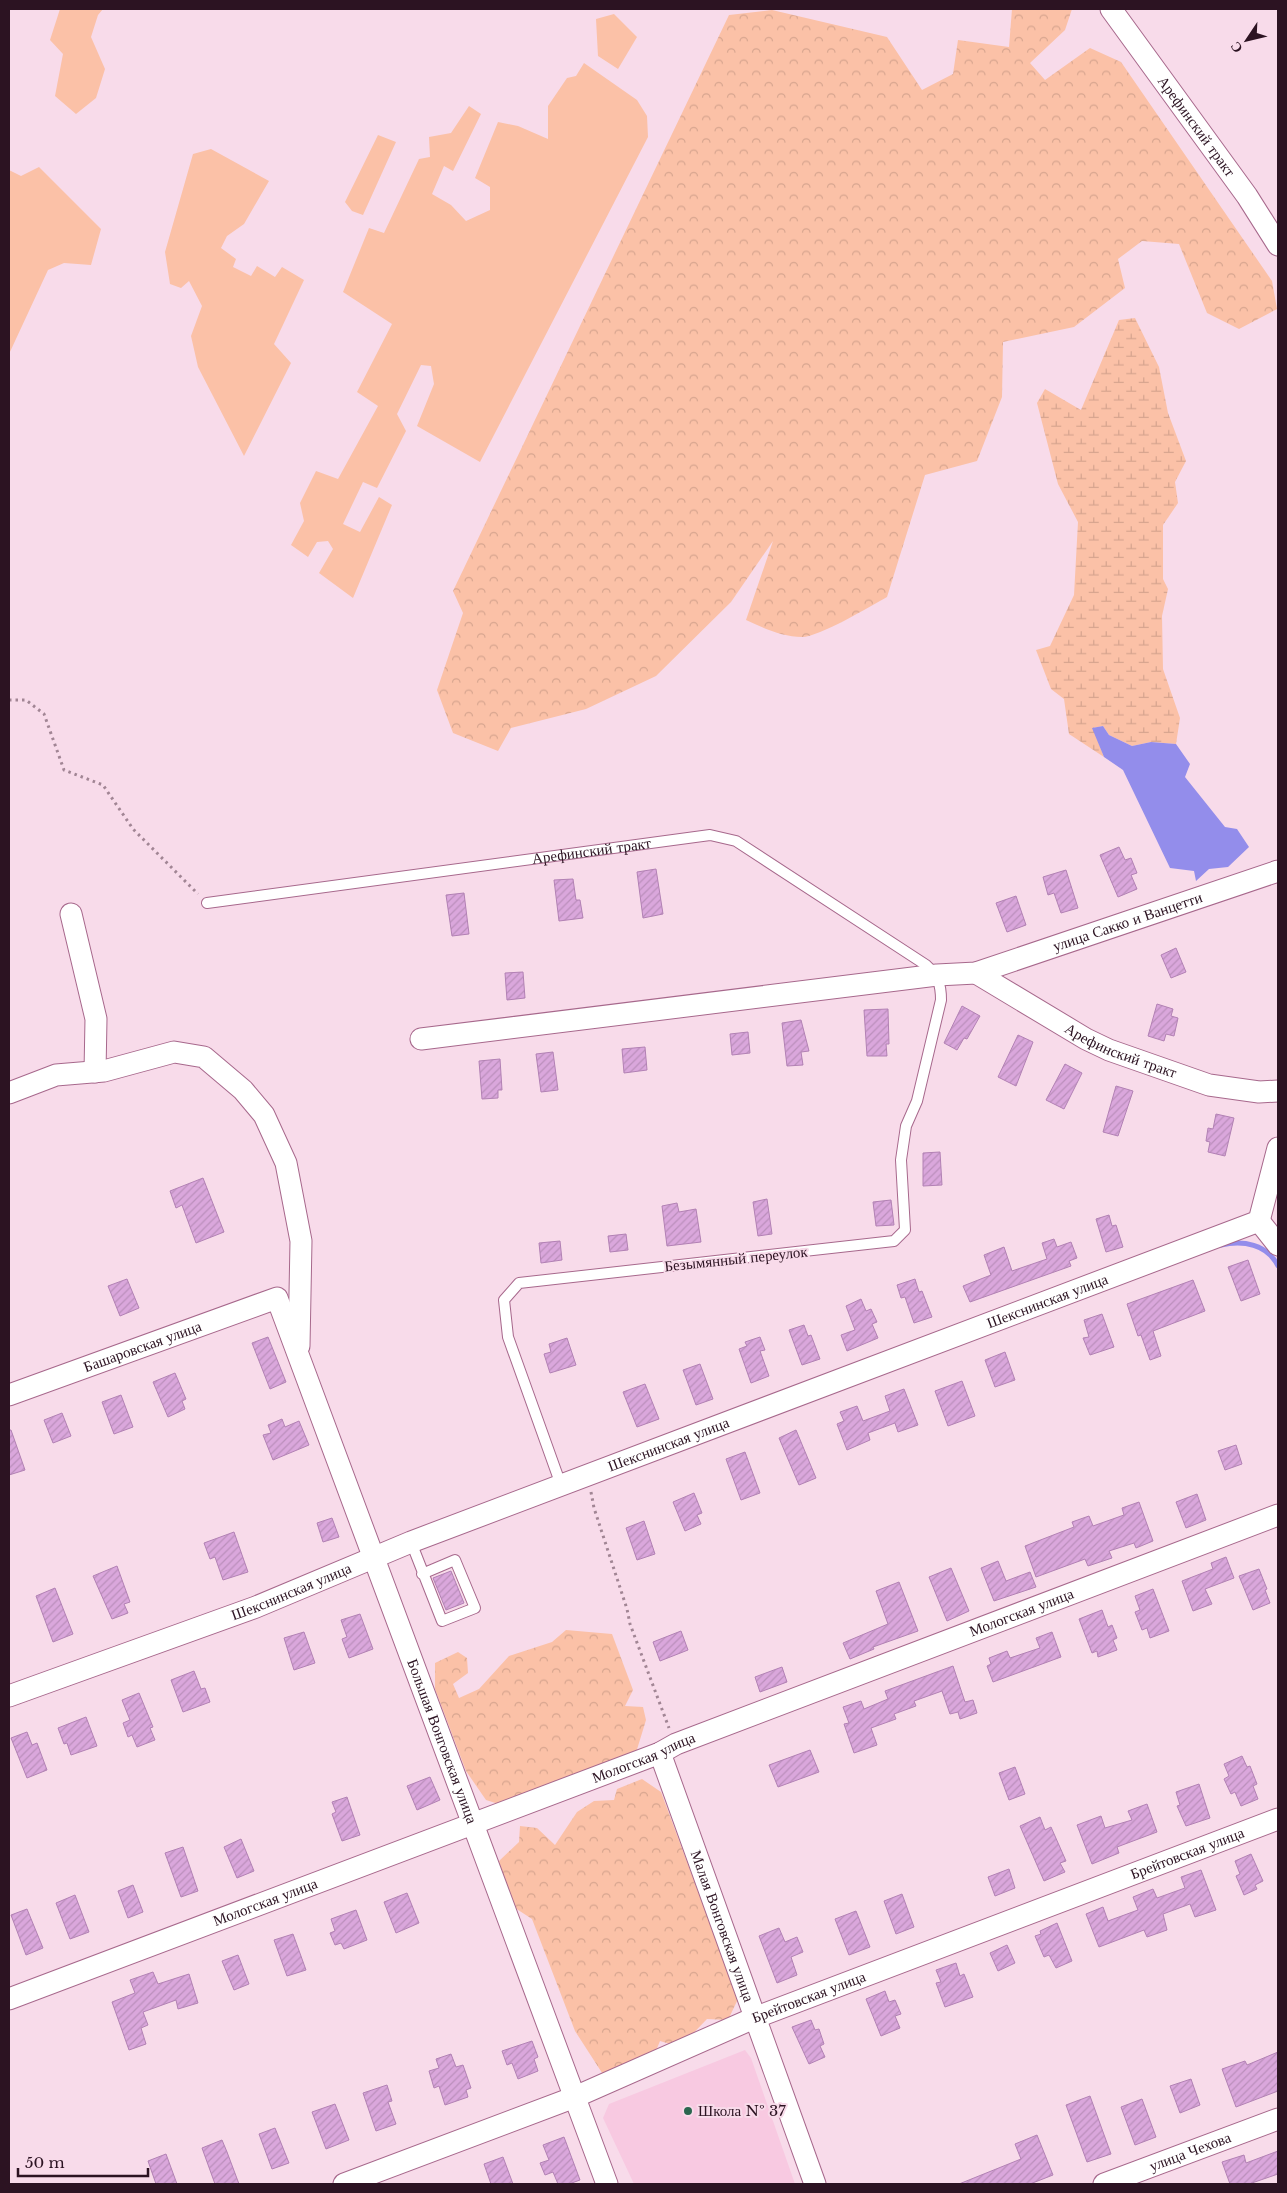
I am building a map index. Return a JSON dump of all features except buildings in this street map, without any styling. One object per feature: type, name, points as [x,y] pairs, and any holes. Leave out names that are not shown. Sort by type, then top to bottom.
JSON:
[{"type":"street","name":"Арефинский тракт","points":[[1111,9],[1247,196],[1278,245]]},
{"type":"street","name":"улица Сакко и Ванцетти","points":[[976,973],[1278,871]]},
{"type":"street","points":[[71,914],[96,1020],[95,1072]]},
{"type":"street","name":"Арефинский тракт","points":[[976,973],[1086,1039],[1110,1050],[1209,1085],[1242,1091],[1278,1092]]},
{"type":"street","points":[[421,1039],[937,975],[976,973]]},
{"type":"street","points":[[9,1094],[56,1075],[95,1072],[174,1052],[204,1058],[243,1090],[264,1115],[286,1164],[301,1241],[299,1357]]},
{"type":"street","points":[[1278,1148],[1259,1221],[1278,1245]]},
{"type":"street","name":"Шекснинская улица","points":[[9,1696],[256,1607],[411,1542],[1259,1221]]},
{"type":"street","name":"Большая Вонговская улица","points":[[277,1298],[607,2184]]},
{"type":"street","name":"Башаровская улица","points":[[9,1395],[277,1298]]},
{"type":"street","name":"Мологская улица","points":[[9,1999],[473,1824],[1278,1515]]},
{"type":"street","name":"Малая Вонговская улица","points":[[668,1749],[754,2018],[815,2184]]},
{"type":"street","name":"Брейтовская улица","points":[[344,2184],[575,2098],[754,2018],[1278,1819]]},
{"type":"street","name":"улица Чехова","points":[[1104,2184],[1278,2119]]},
{"type":"lane","name":"Арефинский тракт","points":[[207,903],[710,835],[736,841],[926,965],[937,975]]},
{"type":"lane","name":"Безымянный переулок","points":[[561,1485],[508,1337],[504,1300],[519,1283],[894,1241],[905,1230],[901,1160],[906,1126],[917,1101],[941,1000],[941,986],[937,975]]},
{"type":"lane","points":[[411,1542],[422,1574],[442,1621],[475,1608],[455,1560],[422,1574]]},
{"type":"path","points":[[9,700],[26,700],[44,714],[64,770],[103,785],[132,829],[207,903]]},
{"type":"path","points":[[589,1474],[594,1508],[627,1608],[630,1624],[659,1706],[668,1749]]},
{"type":"shaded area","points":[[1103,726],[1109,735],[1132,746],[1151,742],[1176,744],[1190,764],[1185,777],[1225,827],[1237,829],[1249,847],[1228,867],[1209,869],[1196,881],[1194,871],[1170,868],[1123,770],[1104,757],[1092,728]]},
{"type":"shaded area","name":"Школа № 37","points":[[745,2050],[751,2058],[795,2184],[634,2184],[603,2118],[609,2104]]},
{"type":"green space","points":[[60,9],[103,9],[98,15],[91,37],[105,69],[96,98],[76,114],[55,96],[63,54],[50,40]]},
{"type":"green space","points":[[1012,9],[1072,9],[1065,30],[1030,63],[1045,80],[1090,48],[1121,62],[1272,281],[1277,309],[1239,329],[1207,313],[1179,244],[1142,241],[1118,259],[1125,288],[1074,327],[1003,342],[1002,397],[977,461],[925,475],[887,597],[858,614],[810,636],[795,637],[780,634],[746,620],[773,541],[731,602],[656,676],[586,709],[511,728],[498,751],[453,733],[437,690],[463,613],[453,591],[729,15],[772,10],[887,37],[922,90],[953,74],[958,40],[1009,47]]},
{"type":"green space","points":[[614,14],[637,37],[618,69],[598,56],[596,19]]},
{"type":"green space","points":[[584,63],[637,100],[647,116],[648,137],[480,462],[417,426],[434,384],[431,366],[421,365],[397,414],[406,431],[377,488],[363,482],[343,524],[360,532],[379,497],[392,505],[353,598],[319,573],[333,549],[328,541],[317,542],[308,557],[291,545],[304,521],[300,503],[316,471],[338,479],[378,406],[357,392],[392,324],[343,292],[369,228],[384,233],[419,159],[430,157],[429,137],[451,133],[469,106],[481,114],[453,171],[444,166],[432,194],[451,205],[466,221],[490,210],[490,187],[475,178],[498,122],[518,126],[548,139],[548,106],[567,78],[576,76]]},
{"type":"green space","points":[[378,135],[396,142],[363,215],[352,211],[345,202]]},
{"type":"green space","points":[[211,149],[269,181],[244,224],[227,236],[221,248],[236,259],[233,267],[251,276],[257,266],[275,277],[282,267],[304,280],[274,344],[291,363],[244,456],[198,367],[191,336],[202,306],[189,281],[181,288],[170,284],[165,252],[193,154]]},
{"type":"green space","points":[[39,167],[101,229],[91,265],[64,263],[48,270],[9,354],[9,170],[21,176]]},
{"type":"green space","points":[[1135,318],[1159,367],[1168,413],[1186,461],[1175,482],[1178,503],[1163,525],[1163,579],[1168,589],[1162,616],[1163,669],[1180,718],[1176,744],[1151,742],[1132,746],[1109,735],[1103,726],[1093,728],[1104,757],[1069,734],[1064,699],[1051,689],[1036,650],[1050,646],[1074,595],[1078,522],[1058,484],[1037,403],[1045,389],[1081,410],[1119,320]]},
{"type":"green space","points":[[566,1630],[612,1634],[633,1690],[625,1706],[643,1707],[646,1720],[635,1756],[508,1807],[486,1800],[466,1771],[435,1689],[435,1663],[458,1652],[467,1658],[468,1673],[453,1684],[459,1698],[479,1689],[509,1656],[552,1642]]},
{"type":"green space","points":[[642,1779],[661,1792],[738,1999],[728,2020],[707,2019],[680,2047],[660,2041],[653,2058],[606,2079],[575,2031],[532,1919],[512,1906],[503,1884],[499,1861],[519,1842],[520,1826],[537,1828],[555,1845],[577,1812],[594,1801],[614,1800],[617,1789]]},
{"type":"waterway","points":[[1221,1245],[1238,1243],[1254,1245],[1268,1253],[1278,1266]]},
{"type":"place","name":"Школа № 37","points":[[688,2111]]}]
